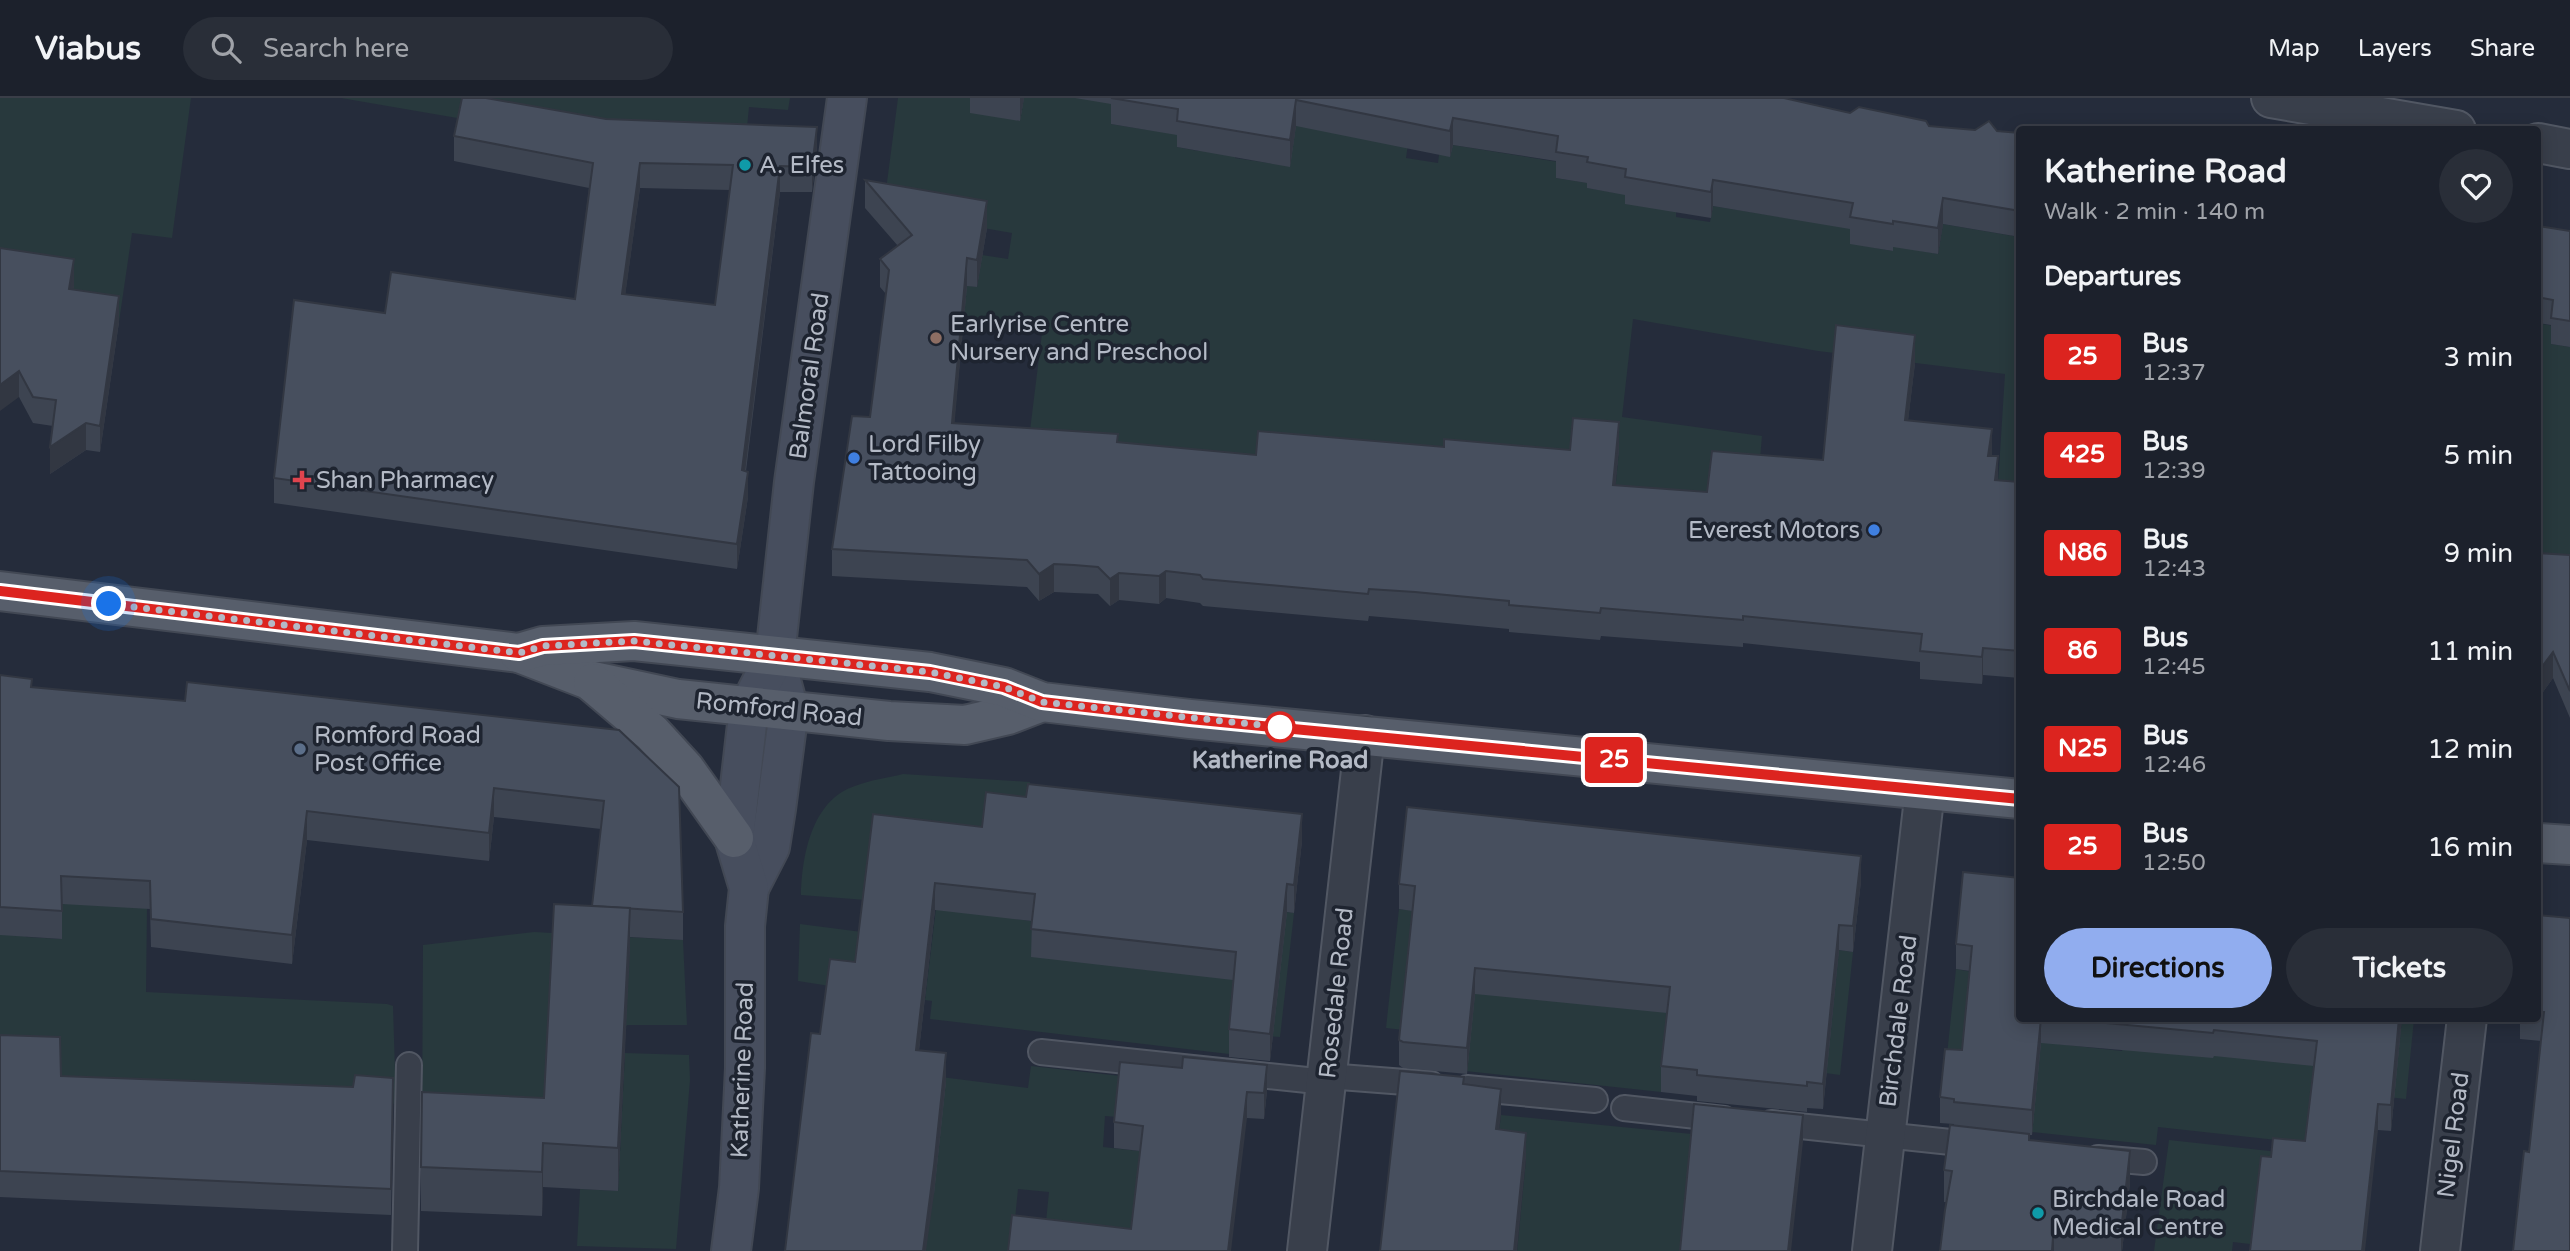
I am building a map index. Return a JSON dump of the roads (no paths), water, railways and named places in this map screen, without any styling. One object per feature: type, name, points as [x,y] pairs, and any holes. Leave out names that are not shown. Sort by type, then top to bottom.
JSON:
[{"type":"main road","name":"Balmoral Road","points":[[775,656],[796,470],[847,98]]},
{"type":"main road","name":"Romford Road","points":[[0,591],[519,653],[589,680],[678,699],[750,707],[965,725],[1008,715],[1042,702]]},
{"type":"main road","name":"Romford Road","points":[[519,653],[543,646],[634,641],[930,672],[1004,687],[1042,702],[1190,719],[2016,799]]},
{"type":"main road","name":"Katherine Road","points":[[730,1251],[740,1175],[749,888],[734,838],[750,707],[775,656]]},
{"type":"main road","points":[[775,656],[789,710]]},
{"type":"main road","points":[[589,680],[652,733],[669,751],[734,838]]},
{"type":"main road","name":"Katherine Road","points":[[749,888],[769,847],[789,710]]},
{"type":"main road","points":[[2541,843],[2570,845]]},
{"type":"street","points":[[2271,98],[2433,126]]},
{"type":"street","points":[[2541,144],[2570,149]]},
{"type":"street","name":"Rosedale Road","points":[[1307,1251],[1365,735]]},
{"type":"street","name":"Birchdale Road","points":[[1872,1251],[1926,790]]},
{"type":"street","name":"Nigel Road","points":[[2440,1251],[2467,1022]]},
{"type":"lane","points":[[1041,1052],[1327,1079],[1595,1100]]},
{"type":"lane","points":[[405,1251],[408,1065]]},
{"type":"lane","points":[[1624,1108],[1996,1147]]},
{"type":"lane","points":[[2076,1155],[2144,1163]]},
{"type":"place","name":"A. Elfes","points":[[745,165]]},
{"type":"place","name":"Earlyrise Centre Nursery and Preschool","points":[[936,338]]},
{"type":"place","name":"Lord Filby Tattooing","points":[[854,458]]},
{"type":"place","name":"Shan Pharmacy","points":[[302,480]]},
{"type":"place","name":"Everest Motors","points":[[1874,530]]},
{"type":"place","name":"Katherine Road","points":[[1280,727]]},
{"type":"place","name":"Romford Road Post Office","points":[[300,749]]},
{"type":"place","name":"Birchdale Road Medical Centre","points":[[2038,1213]]}]
